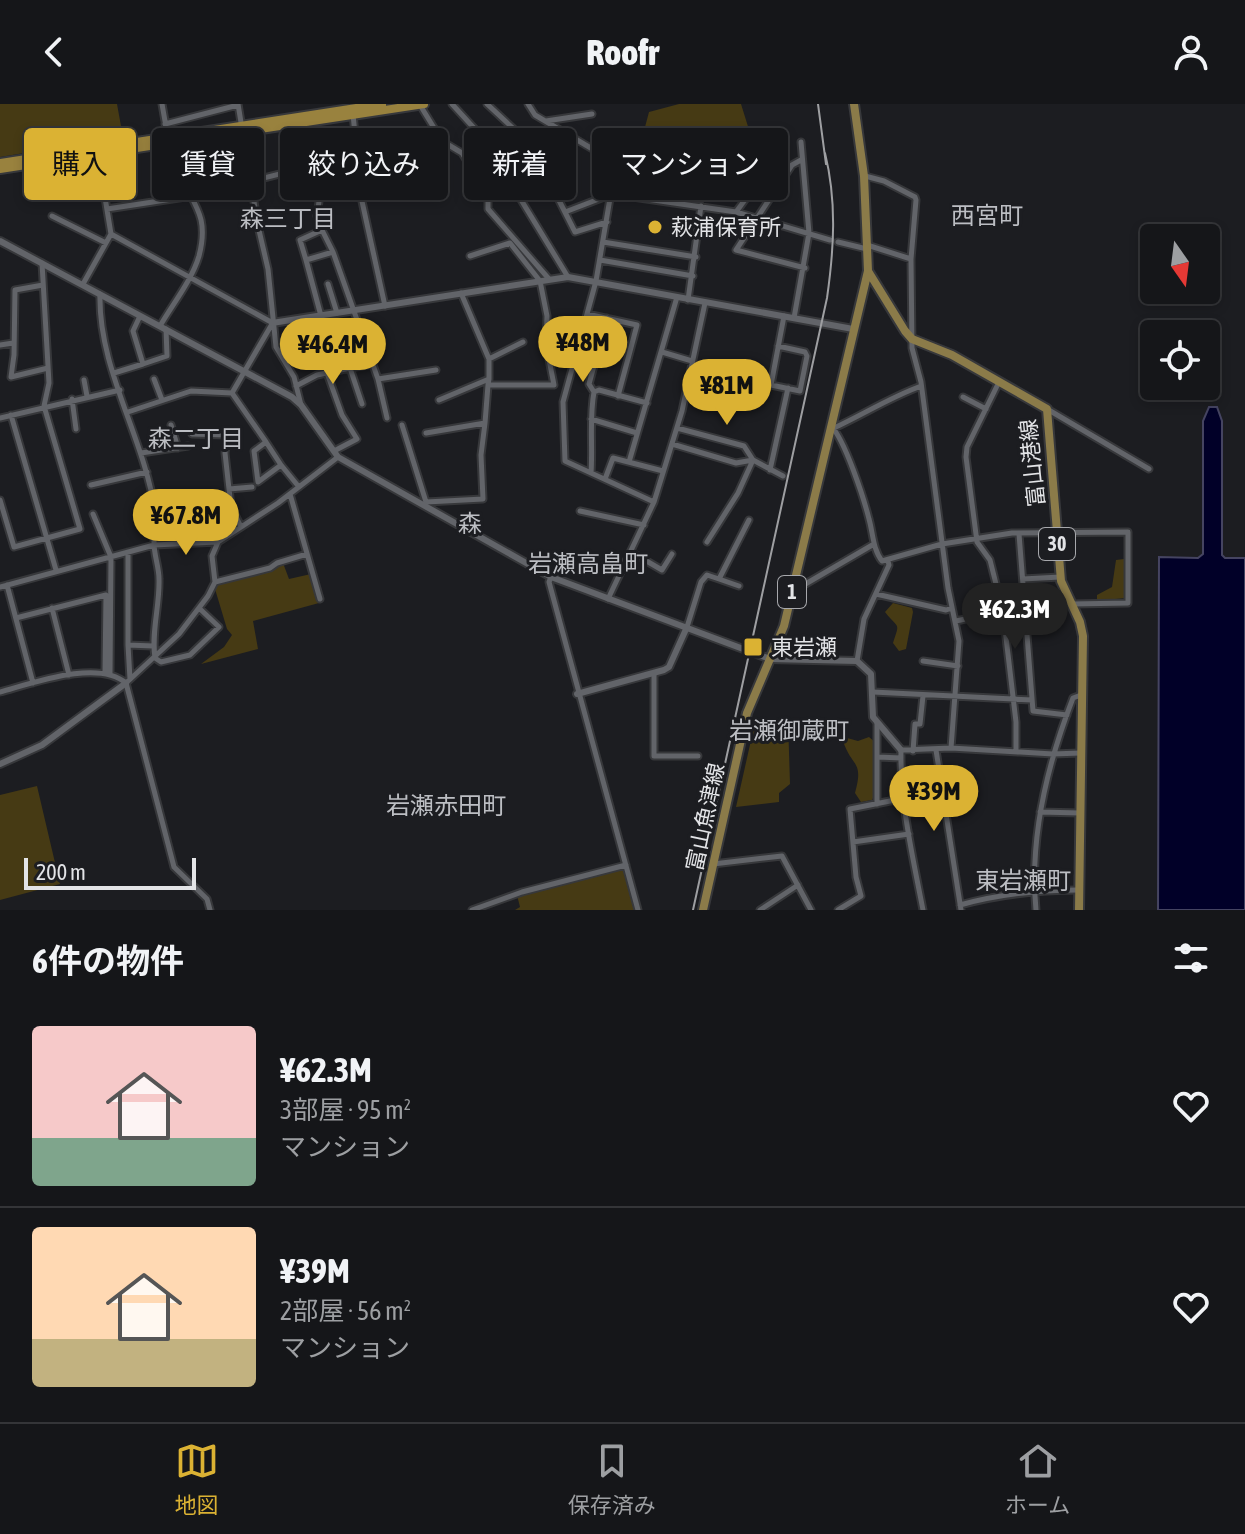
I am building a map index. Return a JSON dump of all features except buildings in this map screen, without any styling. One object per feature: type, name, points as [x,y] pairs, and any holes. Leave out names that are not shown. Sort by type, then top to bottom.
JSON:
[{"type":"highway","points":[[352,112],[382,104]]},
{"type":"highway","points":[[248,128],[421,104]]},
{"type":"highway","points":[[0,163],[152,142]]},
{"type":"highway","points":[[0,169],[24,165]]},
{"type":"main road","name":"1","points":[[854,104],[864,176],[868,271]]},
{"type":"main road","name":"富山魚津線","points":[[703,910],[747,713],[784,626],[868,271]]},
{"type":"main road","points":[[868,271],[912,339]]},
{"type":"main road","name":"富山港線","points":[[912,339],[952,355],[1047,409],[1061,577],[1083,636],[1079,910]]},
{"type":"street","points":[[162,104],[166,128]]},
{"type":"street","points":[[165,124],[238,104],[242,128]]},
{"type":"street","points":[[421,104],[442,141],[462,153],[488,196],[488,209],[549,279]]},
{"type":"street","points":[[452,104],[484,139],[568,277]]},
{"type":"street","points":[[487,104],[513,128]]},
{"type":"street","points":[[528,104],[535,115],[592,149]]},
{"type":"street","points":[[352,112],[356,174],[385,306]]},
{"type":"street","points":[[545,121],[592,114]]},
{"type":"street","points":[[794,318],[809,233],[801,142]]},
{"type":"street","points":[[801,160],[792,165],[736,250],[805,268]]},
{"type":"street","points":[[864,176],[884,181],[915,197],[911,259],[912,339],[956,621],[958,666],[951,748]]},
{"type":"street","points":[[83,284],[111,234],[105,200]]},
{"type":"street","points":[[107,209],[166,200]]},
{"type":"street","points":[[114,373],[167,356],[163,328],[199,257],[201,214],[194,200]]},
{"type":"street","points":[[255,200],[268,269],[276,347],[294,377],[301,405],[336,454],[551,577],[770,659],[857,661],[871,674],[872,713],[901,754],[909,834],[923,910]]},
{"type":"street","points":[[319,200],[317,216],[373,364],[387,418]]},
{"type":"street","points":[[559,200],[575,232],[607,222]]},
{"type":"street","points":[[565,212],[596,200]]},
{"type":"street","points":[[611,200],[596,281],[563,402],[565,461],[654,502]]},
{"type":"street","points":[[662,200],[736,212],[830,240]]},
{"type":"street","points":[[736,212],[745,200]]},
{"type":"street","points":[[688,300],[701,206]]},
{"type":"street","points":[[52,216],[106,243]]},
{"type":"street","points":[[321,316],[300,240],[322,230]]},
{"type":"street","points":[[111,234],[272,323],[568,277],[853,329]]},
{"type":"street","points":[[0,241],[246,372],[301,405]]},
{"type":"street","points":[[603,242],[696,257]]},
{"type":"street","points":[[838,242],[911,259]]},
{"type":"street","points":[[439,400],[488,382],[554,385],[546,344],[547,316],[540,281],[510,243],[470,256]]},
{"type":"street","points":[[306,260],[333,252]]},
{"type":"street","points":[[600,260],[693,276]]},
{"type":"street","points":[[0,500],[14,547],[80,529],[44,406],[49,383],[42,263]]},
{"type":"street","points":[[328,284],[337,313]]},
{"type":"street","points":[[43,285],[15,290],[11,377],[48,368]]},
{"type":"street","points":[[425,504],[483,499],[481,455],[489,359],[461,293]]},
{"type":"street","points":[[100,294],[100,312],[114,373],[147,472],[156,517],[154,545],[159,579],[153,646],[155,658],[161,662],[190,655],[219,627],[199,608]]},
{"type":"street","points":[[629,462],[677,297]]},
{"type":"street","points":[[608,599],[654,502],[677,428],[705,303]]},
{"type":"street","points":[[587,314],[637,325],[618,396]]},
{"type":"street","points":[[140,316],[133,331],[143,364]]},
{"type":"street","points":[[778,346],[805,352],[807,356],[800,391],[771,385],[778,346],[784,316]]},
{"type":"street","points":[[591,473],[594,392],[589,384],[607,318]]},
{"type":"street","points":[[232,393],[272,323]]},
{"type":"street","points":[[489,359],[523,342]]},
{"type":"street","points":[[0,345],[13,343]]},
{"type":"street","points":[[661,352],[692,361]]},
{"type":"street","points":[[296,386],[317,375],[373,364]]},
{"type":"street","points":[[350,368],[362,404]]},
{"type":"street","points":[[378,379],[436,370]]},
{"type":"street","points":[[33,683],[4,586],[154,545],[218,542],[241,527],[290,494],[357,439],[342,415],[327,373]]},
{"type":"street","points":[[154,379],[162,400]]},
{"type":"street","points":[[84,380],[87,396]]},
{"type":"street","points":[[999,382],[967,447],[966,457],[977,542],[990,560],[1003,612],[1016,722],[1016,752]]},
{"type":"street","points":[[921,386],[832,427],[867,511],[874,544],[882,561],[942,544],[977,538],[1056,532],[1128,532],[1128,603],[1026,606],[956,621]]},
{"type":"street","points":[[770,470],[788,388]]},
{"type":"street","points":[[0,418],[120,390]]},
{"type":"street","points":[[594,392],[599,390],[647,403]]},
{"type":"street","points":[[128,412],[191,391],[232,393]]},
{"type":"street","points":[[232,393],[299,487]]},
{"type":"street","points":[[963,397],[986,409]]},
{"type":"street","points":[[72,399],[76,429]]},
{"type":"street","points":[[1047,409],[1149,469]]},
{"type":"street","points":[[11,415],[56,570]]},
{"type":"street","points":[[591,419],[637,433]]},
{"type":"street","points":[[426,433],[485,423]]},
{"type":"street","points":[[171,425],[178,448]]},
{"type":"street","points":[[402,425],[425,504]]},
{"type":"street","points":[[677,428],[744,446],[753,460],[783,476]]},
{"type":"street","points":[[192,434],[227,435],[225,453],[231,506],[241,527]]},
{"type":"street","points":[[266,442],[254,451],[258,482],[281,465]]},
{"type":"street","points":[[672,444],[736,463],[753,460]]},
{"type":"street","points":[[141,453],[188,446]]},
{"type":"street","points":[[605,479],[613,458],[663,471]]},
{"type":"street","points":[[707,542],[738,493],[753,460]]},
{"type":"street","points":[[91,485],[147,472]]},
{"type":"street","points":[[229,489],[252,487]]},
{"type":"street","points":[[290,494],[320,599]]},
{"type":"street","points":[[580,511],[644,525]]},
{"type":"street","points":[[93,514],[111,557],[108,673]]},
{"type":"street","points":[[719,579],[749,520]]},
{"type":"street","points":[[1019,534],[1033,711],[1067,715]]},
{"type":"street","points":[[0,764],[42,745],[155,658],[199,608],[215,582],[212,556],[218,542]]},
{"type":"street","points":[[792,589],[874,544]]},
{"type":"street","points":[[128,552],[128,681],[174,867],[207,899],[210,910]]},
{"type":"street","points":[[631,552],[662,570],[672,554]]},
{"type":"street","points":[[215,582],[270,568],[307,554]]},
{"type":"street","points":[[857,661],[864,619],[889,565],[888,561]]},
{"type":"street","points":[[577,694],[669,667],[687,627],[701,582],[707,575],[739,586]]},
{"type":"street","points":[[551,577],[549,582],[577,694],[638,910]]},
{"type":"street","points":[[1023,579],[1061,577]]},
{"type":"street","points":[[876,594],[946,610],[953,608]]},
{"type":"street","points":[[16,618],[106,595],[108,673]]},
{"type":"street","points":[[1059,604],[1059,617]]},
{"type":"street","points":[[52,608],[69,675]]},
{"type":"street","points":[[128,645],[153,646]]},
{"type":"street","points":[[923,661],[958,666]]},
{"type":"street","points":[[0,692],[69,675],[108,673],[128,681]]},
{"type":"street","points":[[654,673],[654,756],[698,756]]},
{"type":"street","points":[[873,692],[1032,700]]},
{"type":"street","points":[[1036,910],[1034,890],[1040,812],[1053,754],[1073,698],[1081,695]]},
{"type":"street","points":[[913,751],[915,724],[920,724],[923,696]]},
{"type":"street","points":[[877,722],[877,804]]},
{"type":"street","points":[[877,757],[951,748],[1080,753]]},
{"type":"street","points":[[936,750],[961,909],[990,897],[1034,890],[1078,890]]},
{"type":"street","points":[[838,910],[861,896],[850,809],[905,798]]},
{"type":"street","points":[[1040,812],[1080,813]]},
{"type":"street","points":[[853,842],[909,834]]},
{"type":"street","points":[[713,864],[782,856],[811,910]]},
{"type":"street","points":[[472,910],[522,892],[626,865]]},
{"type":"street","points":[[760,910],[798,885]]},
{"type":"shaded area","points":[[0,104],[117,104],[121,128],[24,128],[24,153],[0,157]]},
{"type":"shaded area","points":[[679,104],[741,104],[748,128],[645,128],[649,112]]},
{"type":"shaded area","points":[[1124,559],[1127,564],[1125,598],[1097,601],[1097,595],[1112,587],[1116,560]]},
{"type":"shaded area","points":[[283,563],[289,579],[311,574],[319,603],[253,621],[258,649],[201,664],[224,647],[232,635],[227,629],[215,589],[217,583]]},
{"type":"shaded area","points":[[893,603],[912,608],[913,612],[906,649],[899,651],[893,643],[897,626],[885,612]]},
{"type":"shaded area","points":[[756,718],[788,720],[790,784],[779,793],[779,802],[736,807]]},
{"type":"shaded area","points":[[869,737],[876,743],[875,794],[872,800],[861,802],[855,793],[858,769],[843,741]]},
{"type":"shaded area","points":[[37,786],[60,884],[0,900],[0,795]]},
{"type":"shaded area","points":[[623,869],[634,910],[515,910],[520,907],[517,895]]},
{"type":"water","points":[[1209,407],[1217,407],[1222,421],[1222,555],[1225,558],[1245,558],[1245,910],[1158,910],[1159,557],[1198,558],[1203,554],[1203,421]]},
{"type":"tram line","points":[[818,104],[826,164]]},
{"type":"tram line","points":[[693,910],[827,298],[833,226],[825,153]]},
{"type":"place","name":"萩浦保育所","points":[[655,227]]},
{"type":"place","name":"東岩瀬","points":[[753,647]]},
{"type":"district","name":"西宮町","points":[[987,216]]},
{"type":"district","name":"森三丁目","points":[[288,219]]},
{"type":"district","name":"森二丁目","points":[[196,439]]},
{"type":"district","name":"森","points":[[470,524]]},
{"type":"district","name":"岩瀬高畠町","points":[[588,564]]},
{"type":"district","name":"岩瀬御蔵町","points":[[789,731]]},
{"type":"district","name":"岩瀬赤田町","points":[[446,806]]},
{"type":"district","name":"東岩瀬町","points":[[1023,881]]}]
